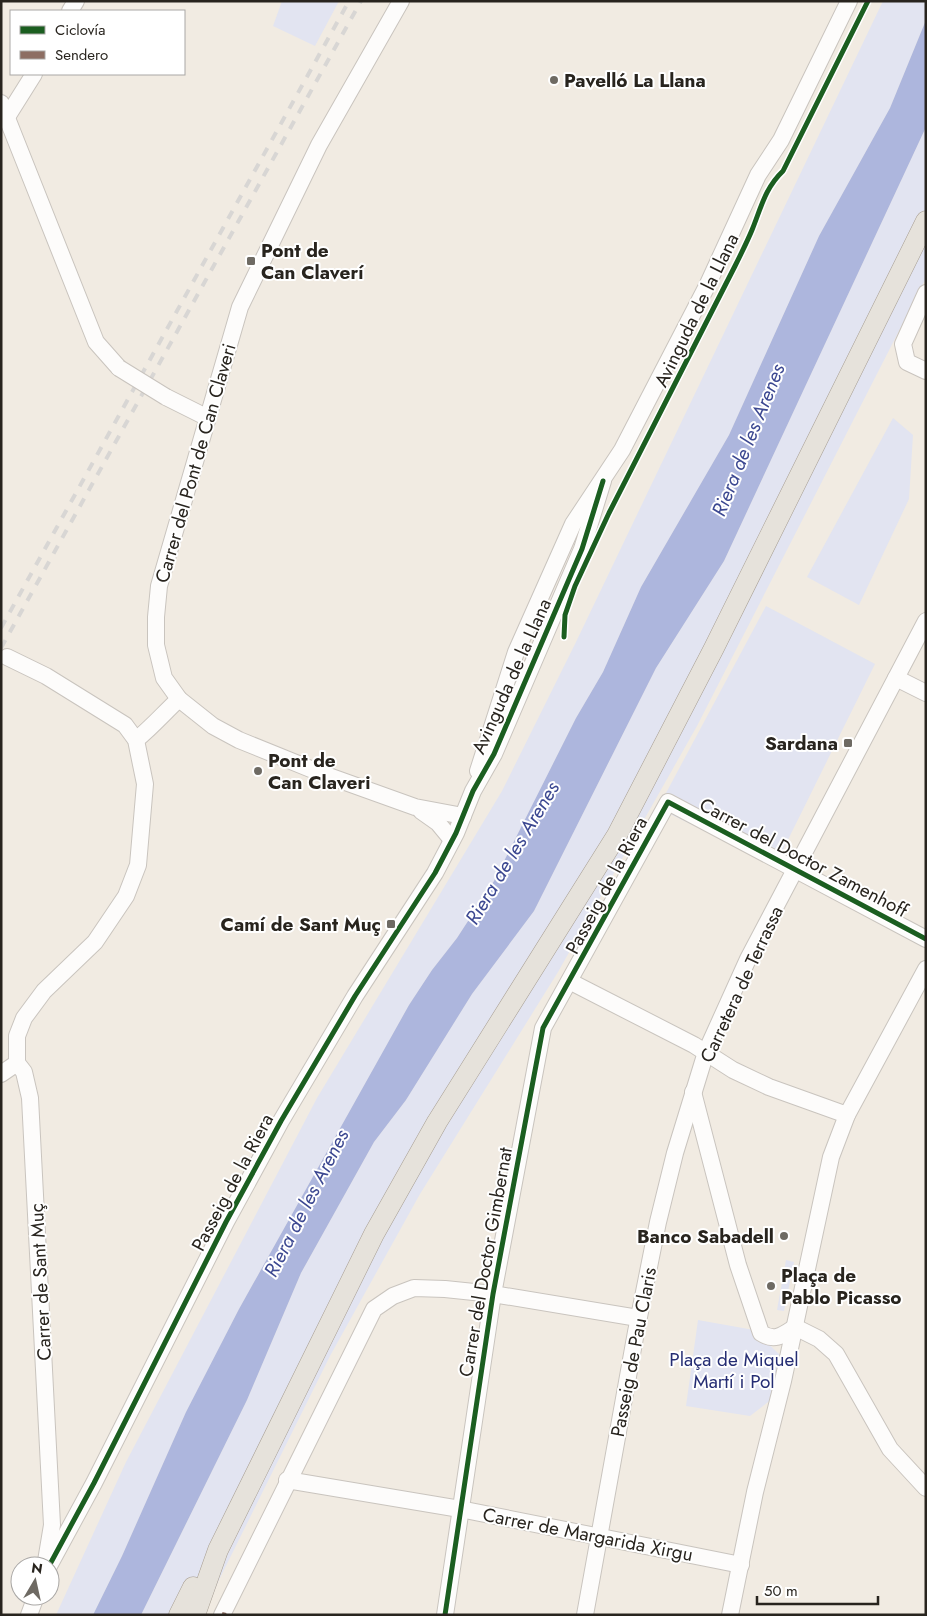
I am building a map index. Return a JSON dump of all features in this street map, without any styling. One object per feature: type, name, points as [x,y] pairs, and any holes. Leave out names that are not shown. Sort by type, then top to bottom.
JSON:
[{"type":"main road","points":[[195,1615],[218,1550],[353,1276],[405,1177],[612,843],[646,781],[926,221]]},
{"type":"main road","points":[[179,1615],[195,1583],[218,1550]]},
{"type":"street","name":"Carrer del Pont de Can Claveri","points":[[401,1],[319,145],[240,307],[159,586],[156,644],[164,678],[179,699],[213,726],[239,740],[415,807],[461,820]]},
{"type":"street","name":"Avinguda de la Llana","points":[[461,820],[473,790],[494,754],[582,549],[603,481],[622,450],[707,286],[758,175],[781,140],[849,1]]},
{"type":"street","points":[[33,75],[4,110],[96,342],[119,368],[166,397],[208,418]]},
{"type":"street","points":[[926,293],[903,344],[908,362],[926,371]]},
{"type":"street","name":"Carretera de Terrassa","points":[[693,1092],[706,1052],[748,959],[926,622]]},
{"type":"street","points":[[1,1074],[17,1063],[17,1036],[24,1018],[44,991],[95,942],[126,896],[138,865],[145,784],[136,740],[125,725],[46,676],[7,657]]},
{"type":"street","points":[[896,678],[926,693]]},
{"type":"street","points":[[136,740],[154,726],[157,719],[179,699]]},
{"type":"street","name":"Carrer del Doctor Zamenhoff","points":[[668,802],[926,939]]},
{"type":"street","name":"Passeig de la Riera","points":[[571,982],[668,802]]},
{"type":"street","name":"Carrer del Pont de Can Claveri","points":[[415,807],[438,823],[452,840]]},
{"type":"street","name":"Passeig de la Riera","points":[[53,1556],[84,1501],[226,1222],[281,1121],[355,996],[435,873],[461,820]]},
{"type":"street","points":[[730,1615],[755,1492],[795,1327],[831,1157],[847,1115],[926,969]]},
{"type":"street","points":[[571,982],[706,1052],[733,1070],[770,1087],[847,1115]]},
{"type":"street","name":"Carrer del Doctor Gimbernat","points":[[445,1615],[492,1294],[543,1028],[571,982]]},
{"type":"street","name":"Carrer de Sant Muç","points":[[17,1063],[24,1072],[30,1098],[52,1525],[48,1556]]},
{"type":"street","points":[[693,1092],[738,1266],[761,1333],[769,1338],[778,1337],[795,1327]]},
{"type":"street","name":"Passeig de Pau Claris","points":[[585,1615],[638,1318],[658,1222],[693,1092]]},
{"type":"street","points":[[223,1615],[365,1323],[374,1309],[392,1296],[414,1288],[492,1294],[638,1318]]},
{"type":"street","points":[[795,1327],[819,1339],[836,1354],[890,1449],[926,1488]]},
{"type":"street","name":"Carrer de Margarida Xirgu","points":[[287,1480],[460,1509],[741,1564]]},
{"type":"street","points":[[51,1504],[62,1513],[73,1512],[84,1501]]},
{"type":"green space","points":[[282,1],[339,1],[315,46],[273,26]]},
{"type":"green space","points":[[883,1],[926,1],[926,20],[890,108],[819,236],[729,435],[641,587],[603,672],[576,718],[494,881],[457,938],[432,970],[409,1005],[239,1309],[186,1412],[122,1556],[93,1615],[56,1615],[126,1462],[317,1098],[502,791],[576,642]]},
{"type":"green space","points":[[926,127],[926,278],[697,726],[558,972],[420,1194],[330,1356],[218,1582],[205,1615],[141,1615],[247,1400],[301,1273],[374,1142],[406,1100],[472,994],[534,911],[656,668],[724,561]]},
{"type":"green space","points":[[893,418],[913,435],[909,499],[859,605],[807,577]]},
{"type":"green space","points":[[766,606],[875,664],[775,866],[658,808]]},
{"type":"green space","name":"Plaça de Pablo Picasso","points":[[786,1260],[794,1262],[784,1311],[777,1310]]},
{"type":"green space","name":"Plaça de Miquel Martí i Pol","points":[[698,1320],[754,1330],[781,1356],[772,1399],[750,1416],[686,1406]]},
{"type":"water","name":"Riera de les Arenes","points":[[926,20],[926,127],[724,561],[656,668],[534,911],[472,994],[406,1100],[374,1142],[301,1273],[247,1400],[141,1615],[93,1615],[122,1556],[186,1412],[239,1309],[409,1005],[432,970],[457,938],[494,881],[576,718],[603,672],[641,587],[729,435],[819,236],[890,108]]},
{"type":"railway","points":[[1,628],[349,1]]},
{"type":"railway","points":[[1,648],[361,1]]},
{"type":"marked path","points":[[222,1614],[226,1615]]},
{"type":"cycle path","points":[[564,637],[565,615],[575,586],[609,513],[739,257],[768,191],[783,171],[868,1]]},
{"type":"cycle path","points":[[54,1556],[94,1483],[226,1222],[281,1121],[355,996],[435,873],[456,833],[473,791],[494,754],[582,549],[603,481]]},
{"type":"cycle path","points":[[445,1615],[493,1294],[543,1028],[668,802],[926,939]]},
{"type":"place","name":"Pavelló La Llana","points":[[554,80]]},
{"type":"place","name":"Pont de Can Claverí","points":[[251,261]]},
{"type":"place","name":"Sardana","points":[[848,743]]},
{"type":"place","name":"Pont de Can Claveri","points":[[258,771]]},
{"type":"place","name":"Camí de Sant Muç","points":[[391,924]]},
{"type":"place","name":"Banco Sabadell","points":[[784,1236]]},
{"type":"place","name":"Plaça de Pablo Picasso","points":[[771,1286]]}]
